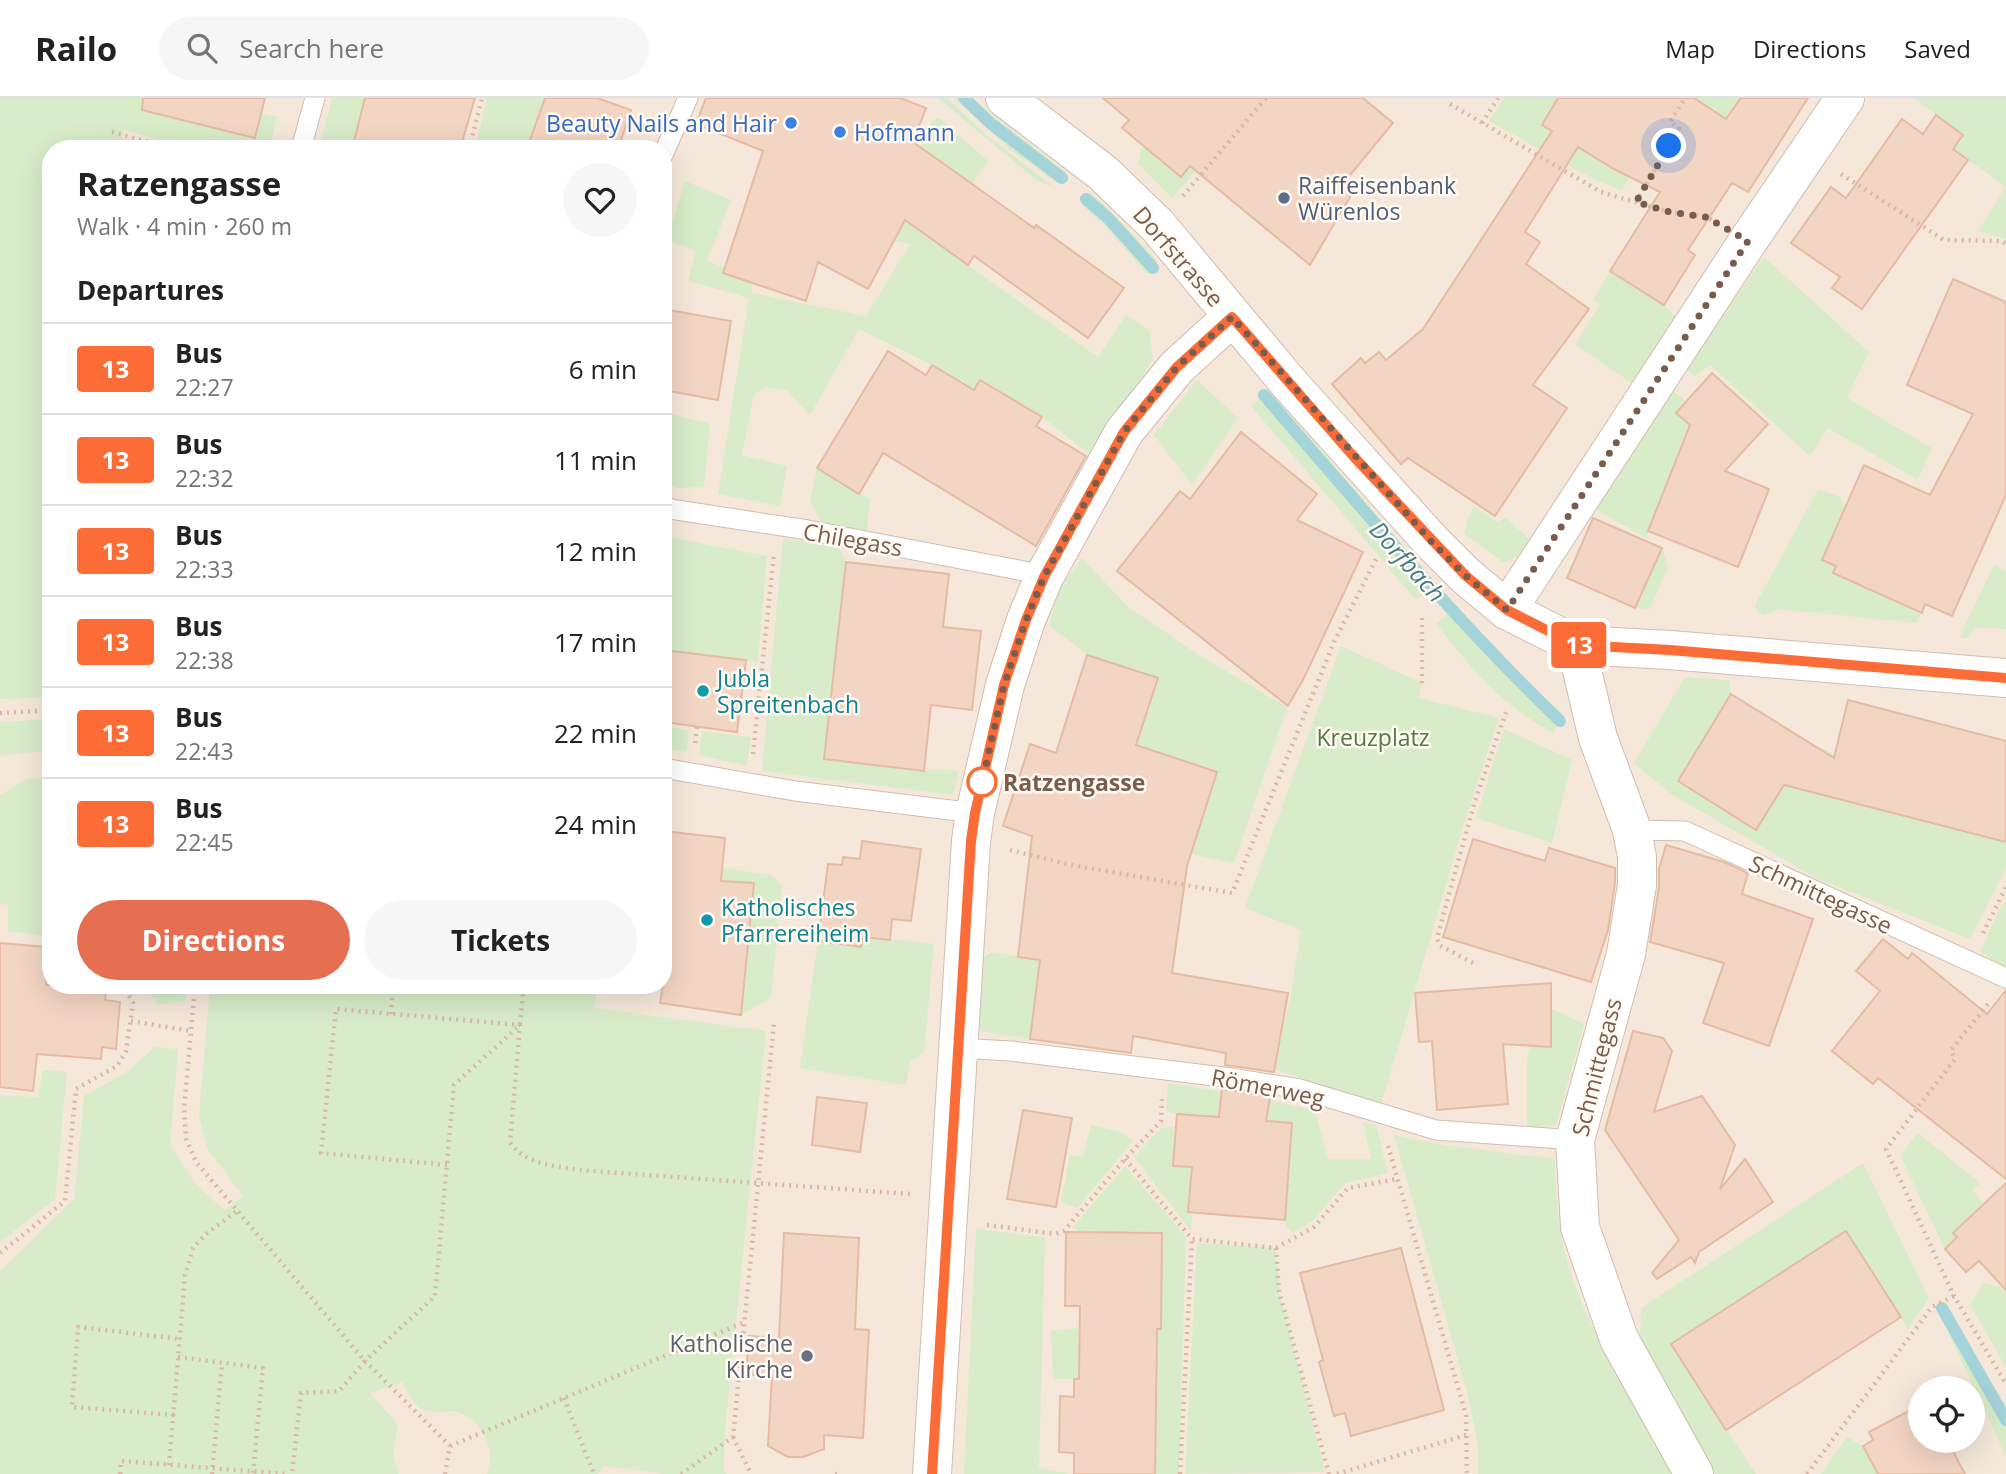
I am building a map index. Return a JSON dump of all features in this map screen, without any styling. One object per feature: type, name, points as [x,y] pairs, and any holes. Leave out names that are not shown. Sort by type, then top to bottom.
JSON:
[{"type":"street","name":"Dorfstrasse","points":[[1005,98],[1103,173],[1148,217],[1232,317],[1431,541],[1466,576],[1507,610],[1576,645],[1670,650],[2006,678]]},
{"type":"street","points":[[1507,610],[1748,241],[1845,98]]},
{"type":"street","points":[[932,1474],[957,1048],[975,813],[1004,685],[1044,577],[1124,432],[1177,367],[1232,317]]},
{"type":"street","name":"Schmittegass","points":[[1576,645],[1598,738],[1632,830],[1637,857],[1637,885],[1626,954],[1575,1140],[1580,1227],[1619,1339],[1694,1474]]},
{"type":"lane","points":[[303,140],[315,98]]},
{"type":"lane","points":[[670,140],[688,98]]},
{"type":"lane","name":"Chilegass","points":[[672,509],[777,526],[1044,577]]},
{"type":"lane","points":[[672,770],[795,791],[975,813]]},
{"type":"lane","name":"Schmittegasse","points":[[1632,830],[1685,831],[2006,978]]},
{"type":"lane","name":"Römerweg","points":[[957,1048],[1011,1051],[1231,1078],[1300,1089],[1436,1130],[1575,1140]]},
{"type":"path","points":[[471,140],[482,98]]},
{"type":"path","points":[[1180,198],[1266,98]]},
{"type":"path","points":[[1482,123],[1498,98]]},
{"type":"path","points":[[1636,202],[1679,128],[1670,122],[1685,98]]},
{"type":"path","points":[[1450,104],[1601,192],[1670,212],[1706,217],[1748,241]]},
{"type":"path","points":[[112,132],[141,140]]},
{"type":"path","points":[[1809,152],[1944,240],[2002,241],[2006,244]]},
{"type":"path","points":[[750,783],[777,526]]},
{"type":"path","points":[[1003,848],[1071,865],[1232,893],[1334,642],[1376,559]]},
{"type":"path","points":[[1422,615],[1422,683]]},
{"type":"path","points":[[1473,963],[1439,946],[1437,938],[1475,804],[1507,709]]},
{"type":"path","points":[[0,713],[42,710]]},
{"type":"path","points":[[1970,962],[2006,887]]},
{"type":"path","points":[[0,1254],[65,1201],[76,1089],[117,1066],[126,1051],[133,1003],[128,994]]},
{"type":"path","points":[[194,994],[184,1110],[186,1139],[196,1162],[365,1361],[450,1446]]},
{"type":"path","points":[[391,1014],[392,994]]},
{"type":"path","points":[[523,994],[510,1142],[518,1153],[534,1162],[578,1170],[911,1194],[912,1181]]},
{"type":"path","points":[[1990,1001],[1951,1051],[1955,1059],[1886,1149],[1954,1296],[2006,1384]]},
{"type":"path","points":[[447,1165],[321,1153],[336,1009],[520,1025]]},
{"type":"path","points":[[131,1021],[191,1031]]},
{"type":"path","points":[[751,1474],[733,1437],[774,1023]]},
{"type":"path","points":[[120,1474],[121,1461],[212,1471],[290,1474],[301,1393],[339,1391],[365,1361],[435,1296],[454,1085],[520,1025]]},
{"type":"path","points":[[977,1224],[1055,1234],[1064,1231],[1125,1158],[1161,1121],[1163,1070]]},
{"type":"path","points":[[1379,1113],[1466,1415],[1468,1474]]},
{"type":"path","points":[[1125,1158],[1192,1239],[1180,1474]]},
{"type":"path","points":[[1192,1239],[1276,1248],[1314,1227],[1348,1188],[1397,1179]]},
{"type":"path","points":[[169,1465],[185,1276],[193,1248],[206,1234],[237,1211]]},
{"type":"path","points":[[1276,1248],[1279,1291],[1329,1474]]},
{"type":"path","points":[[1807,1474],[1932,1307],[1954,1296]]},
{"type":"path","points":[[450,1446],[745,1322]]},
{"type":"path","points":[[174,1416],[72,1407],[78,1328],[180,1339]]},
{"type":"path","points":[[178,1357],[262,1368],[253,1473]]},
{"type":"path","points":[[212,1471],[222,1363]]},
{"type":"path","points":[[564,1398],[594,1474]]},
{"type":"path","points":[[1337,1474],[1466,1435]]},
{"type":"path","points":[[681,1474],[733,1437]]},
{"type":"path","points":[[445,1474],[450,1446]]},
{"type":"shaded area","points":[[133,98],[2006,98],[2006,1474],[0,1474],[0,467],[42,388],[42,994],[672,994],[672,140],[121,140]]},
{"type":"green space","points":[[0,98],[151,98],[148,112],[254,138],[261,113],[277,117],[272,140],[159,140],[124,130],[122,139],[126,140],[42,140],[42,697],[0,699]]},
{"type":"green space","points":[[332,98],[365,98],[354,140],[321,140]]},
{"type":"green space","points":[[487,98],[545,98],[530,140],[477,140]]},
{"type":"green space","points":[[938,98],[947,98],[984,133],[1055,188],[1035,179]]},
{"type":"green space","points":[[954,98],[974,98],[1066,172],[1058,184],[1012,151]]},
{"type":"green space","points":[[1246,98],[1258,98],[1172,198],[1138,164],[1142,145],[1181,177]]},
{"type":"green space","points":[[1504,98],[1558,98],[1542,125],[1630,177],[1622,190],[1595,180],[1489,121]]},
{"type":"green space","points":[[1693,98],[1741,98],[1726,119]]},
{"type":"green space","points":[[1914,98],[2006,98],[2006,187],[1953,149],[1962,134]]},
{"type":"green space","points":[[939,118],[988,161],[972,184],[918,230],[1098,357],[1126,315],[1149,330],[1153,359],[1093,457],[1042,417],[981,380],[974,390],[932,365],[859,329],[810,415],[787,391],[765,387],[754,394],[742,455],[787,466],[780,506],[718,494],[749,298],[688,281],[696,251],[672,242],[672,224],[685,181],[731,200],[707,261],[724,267],[723,273],[753,283],[751,293],[866,316],[910,244],[882,238],[932,121]]},
{"type":"green space","points":[[2006,187],[2006,239],[1978,231]]},
{"type":"green space","points":[[1090,192],[1157,261],[1148,275],[1104,225],[1082,205]]},
{"type":"green space","points":[[1764,257],[1869,352],[1847,398],[1932,448],[1918,480],[1828,428],[1810,456],[1710,365],[1695,376],[1686,370]]},
{"type":"green space","points":[[1610,271],[1664,305],[1677,319],[1631,383],[1575,344],[1600,305],[1593,300]]},
{"type":"green space","points":[[1197,380],[1238,418],[1192,485],[1154,435]]},
{"type":"green space","points":[[1672,389],[1686,402],[1677,413],[1694,429],[1675,462],[1646,538],[1593,508]]},
{"type":"green space","points":[[1269,390],[1436,583],[1416,600],[1251,406]]},
{"type":"green space","points":[[672,414],[710,424],[704,487],[678,488],[672,485]]},
{"type":"green space","points":[[817,468],[870,499],[867,530],[822,524],[810,501]]},
{"type":"green space","points":[[1818,489],[1840,497],[1845,507],[1822,560],[1836,566],[1833,573],[1922,613],[1916,623],[1780,609],[1764,615],[1758,612],[1755,605]]},
{"type":"green space","points":[[1474,506],[1499,523],[1505,517],[1529,539],[1516,557],[1503,562],[1464,534]]},
{"type":"green space","points":[[672,538],[767,556],[758,662],[672,651]]},
{"type":"green space","points":[[783,538],[839,547],[846,562],[824,759],[923,771],[959,771],[953,795],[762,771]]},
{"type":"green space","points":[[1662,548],[1668,567],[1650,609],[1635,608]]},
{"type":"green space","points":[[1082,558],[1128,607],[1199,655],[1287,707],[1234,863],[1191,854],[1217,772],[1136,745],[1158,678],[1087,655],[1049,625],[1060,587]]},
{"type":"green space","points":[[1994,565],[2006,571],[2006,629],[1976,627],[1967,638],[1959,638]]},
{"type":"green space","points":[[1457,606],[1498,654],[1564,715],[1553,733],[1520,712],[1494,690],[1436,624]]},
{"type":"green space","name":"Kreuzplatz","points":[[1341,646],[1422,683],[1419,698],[1499,718],[1463,827],[1381,1105],[1273,1069],[1290,999],[1301,930],[1245,908]]},
{"type":"green space","points":[[1685,677],[1729,680],[1731,694],[1678,781],[1756,829],[1809,743],[1835,754],[1824,795],[2006,842],[2006,868],[1970,939],[1818,879],[1671,794],[1634,763]]},
{"type":"green space","points":[[42,720],[42,752],[0,755],[0,722]]},
{"type":"green space","points":[[672,727],[689,730],[687,752],[672,750]]},
{"type":"green space","points":[[1504,729],[1572,760],[1552,843],[1476,818]]},
{"type":"green space","points":[[702,731],[751,737],[747,766],[699,755]]},
{"type":"green space","points":[[28,778],[42,779],[42,936],[8,931],[8,905],[0,904],[0,795]]},
{"type":"green space","points":[[722,868],[771,875],[782,885],[771,998],[741,1015],[754,883],[721,881]]},
{"type":"green space","points":[[2006,901],[2006,968],[1980,952],[2000,908]]},
{"type":"green space","points":[[863,937],[934,944],[924,1052],[910,1062],[906,1085],[800,1068],[818,941],[861,946]]},
{"type":"green space","points":[[992,952],[1040,960],[1030,1039],[981,1031],[974,1020],[979,960]]},
{"type":"green space","points":[[150,994],[185,994],[185,1001],[157,1005]]},
{"type":"green space","points":[[209,994],[596,994],[595,1008],[766,1031],[725,1430],[724,1471],[727,1474],[666,1474],[604,1466],[598,1474],[487,1474],[490,1454],[488,1444],[478,1426],[462,1414],[420,1408],[402,1382],[370,1393],[398,1425],[393,1455],[399,1474],[0,1474],[0,1271],[74,1199],[84,1096],[127,1072],[155,1047],[178,1049],[170,1145],[194,1182],[224,1210],[243,1196],[207,1148],[199,1116]]},
{"type":"green space","points":[[1550,1008],[1584,1024],[1556,1126],[1527,1127],[1527,1058],[1532,1036]]},
{"type":"green space","points":[[43,1070],[67,1072],[55,1199],[0,1242],[0,1095],[38,1097]]},
{"type":"green space","points":[[1168,1083],[1249,1096],[1247,1119],[1166,1111]]},
{"type":"green space","points":[[1270,1100],[1315,1111],[1328,1159],[1371,1159],[1363,1122],[1376,1125],[1388,1173],[1346,1183],[1312,1221],[1293,1233],[1285,1225],[1292,1123],[1267,1121]]},
{"type":"green space","points":[[1091,1125],[1119,1131],[1133,1141],[1077,1208],[1061,1202],[1070,1155],[1083,1156]]},
{"type":"green space","points":[[1175,1127],[1173,1166],[1192,1167],[1189,1198],[1195,1198],[1190,1230],[1134,1157],[1162,1128]]},
{"type":"green space","points":[[1918,1133],[1980,1183],[1972,1190],[1984,1204],[1945,1249],[1900,1155]]},
{"type":"green space","points":[[1394,1135],[1451,1146],[1555,1159],[1556,1193],[1564,1249],[1584,1307],[1627,1393],[1675,1474],[1478,1474],[1478,1447],[1468,1395]]},
{"type":"green space","points":[[1863,1163],[1929,1298],[1908,1329],[1846,1232],[1671,1344],[1756,1474],[1715,1474],[1640,1341],[1641,1308]]},
{"type":"green space","points":[[1125,1166],[1186,1237],[1179,1474],[1155,1474],[1156,1380],[1053,1379],[1051,1331],[1080,1328],[1161,1329],[1162,1234],[1080,1232],[1073,1227]]},
{"type":"green space","points":[[976,1229],[1045,1237],[1039,1468],[1069,1474],[964,1474]]},
{"type":"green space","points":[[1197,1243],[1276,1248],[1279,1291],[1325,1472],[1185,1474]]},
{"type":"green space","points":[[1983,1283],[2006,1288],[2006,1367],[1970,1305]]},
{"type":"green space","points":[[1949,1310],[2006,1406],[2006,1456],[1985,1411],[1985,1376],[1969,1376],[1940,1315]]},
{"type":"green space","points":[[1847,1437],[1863,1446],[1878,1474],[1821,1474]]},
{"type":"building","points":[[143,98],[265,98],[255,138],[142,110]]},
{"type":"building","points":[[365,98],[475,98],[463,140],[354,140]]},
{"type":"building","points":[[545,98],[597,98],[631,110],[621,140],[530,140]]},
{"type":"building","points":[[706,98],[900,98],[926,108],[913,142],[1124,288],[1088,338],[974,256],[968,265],[905,220],[868,289],[818,262],[806,301],[723,273],[763,151],[696,124]]},
{"type":"building","points":[[1103,98],[1363,98],[1393,123],[1341,186],[1351,195],[1310,265],[1190,166],[1181,177],[1122,128],[1129,120]]},
{"type":"building","points":[[1558,98],[1694,98],[1726,119],[1741,98],[1808,98],[1748,192],[1732,183],[1688,250],[1695,255],[1664,305],[1610,271],[1660,192],[1578,147],[1525,232],[1540,242],[1526,264],[1589,309],[1533,385],[1567,408],[1495,516],[1408,458],[1401,464],[1332,384],[1361,358],[1365,363],[1379,352],[1386,360],[1423,329],[1552,131],[1542,125]]},
{"type":"building","points":[[1936,115],[1963,135],[1953,149],[1968,160],[1862,309],[1832,288],[1840,277],[1791,243],[1831,187],[1846,198],[1902,119],[1923,134]]},
{"type":"building","points":[[1953,279],[2006,302],[2006,495],[1952,616],[1925,604],[1922,613],[1833,573],[1836,566],[1822,560],[1864,465],[1930,495],[1973,414],[1907,385]]},
{"type":"building","points":[[672,311],[731,321],[718,400],[672,392]]},
{"type":"building","points":[[888,351],[926,375],[932,365],[974,390],[980,380],[1042,417],[1036,426],[1086,456],[1036,546],[883,453],[859,494],[817,468]]},
{"type":"building","points":[[1712,373],[1768,424],[1725,471],[1769,489],[1738,567],[1648,531],[1690,425],[1676,413]]},
{"type":"building","points":[[1241,432],[1317,494],[1297,520],[1363,552],[1304,678],[1288,706],[1117,571],[1180,491],[1190,499]]},
{"type":"building","points":[[1593,518],[1662,548],[1635,608],[1567,578]]},
{"type":"building","points":[[846,562],[949,574],[943,627],[981,631],[972,710],[931,705],[924,771],[824,759]]},
{"type":"building","name":"Jubla Spreitenbach","points":[[672,651],[746,660],[737,732],[672,723]]},
{"type":"building","points":[[1087,655],[1158,678],[1136,745],[1217,772],[1187,866],[1172,973],[1288,993],[1274,1072],[1225,1065],[1226,1053],[1133,1036],[1131,1053],[1030,1039],[1040,960],[1018,957],[1032,836],[1003,826],[1030,744],[1056,753]]},
{"type":"building","points":[[1731,694],[1834,758],[1848,700],[2006,741],[2006,842],[1784,785],[1756,830],[1678,781]]},
{"type":"building","name":"Katholisches Pfarrereiheim","points":[[672,832],[725,838],[721,881],[754,883],[741,1015],[660,1003],[662,994],[672,994]]},
{"type":"building","points":[[1473,839],[1545,861],[1549,848],[1615,868],[1608,930],[1591,982],[1443,937]]},
{"type":"building","points":[[862,841],[921,849],[911,921],[892,919],[890,940],[863,937],[861,947],[818,941],[828,864],[842,865],[843,857],[860,859]]},
{"type":"building","points":[[1666,845],[1724,862],[1748,873],[1742,894],[1813,919],[1769,1046],[1703,1023],[1724,963],[1650,942],[1659,888],[1659,869]]},
{"type":"building","points":[[1883,939],[1908,959],[1912,953],[1987,1014],[2006,990],[2006,1179],[1878,1078],[1873,1084],[1832,1051],[1880,991],[1856,971]]},
{"type":"building","points":[[0,943],[42,947],[42,994],[106,994],[105,1000],[120,1002],[116,1049],[102,1047],[101,1059],[37,1054],[33,1091],[0,1087]]},
{"type":"building","points":[[1551,983],[1551,1047],[1503,1044],[1508,1104],[1437,1110],[1432,1041],[1419,1042],[1415,993]]},
{"type":"building","points":[[1633,1031],[1663,1038],[1672,1051],[1654,1112],[1702,1096],[1735,1145],[1720,1189],[1745,1159],[1773,1202],[1699,1252],[1695,1263],[1691,1257],[1657,1279],[1652,1273],[1679,1240],[1605,1130]]},
{"type":"building","points":[[1222,1089],[1270,1097],[1266,1121],[1292,1123],[1285,1220],[1188,1212],[1192,1167],[1173,1166],[1177,1114],[1219,1117]]},
{"type":"building","points":[[817,1097],[867,1103],[860,1152],[812,1145]]},
{"type":"building","points":[[1023,1110],[1072,1118],[1056,1207],[1007,1199]]},
{"type":"building","points":[[2006,1183],[2006,1290],[1979,1261],[1966,1272],[1945,1249],[1957,1237],[1953,1233]]},
{"type":"building","points":[[1846,1231],[1901,1317],[1726,1430],[1671,1344]]},
{"type":"building","points":[[1066,1232],[1162,1233],[1161,1329],[1157,1329],[1155,1474],[1074,1474],[1074,1453],[1059,1452],[1060,1396],[1074,1397],[1074,1379],[1079,1379],[1080,1306],[1065,1306]]},
{"type":"building","name":"Katholische Kirche","points":[[784,1233],[859,1238],[855,1329],[869,1330],[863,1438],[824,1435],[824,1449],[803,1457],[788,1457],[768,1446],[772,1376],[746,1374],[749,1336],[779,1338]]},
{"type":"building","points":[[1401,1248],[1444,1410],[1351,1436],[1345,1413],[1334,1416],[1319,1362],[1323,1360],[1300,1273]]},
{"type":"building","points":[[1908,1411],[1908,1453],[1954,1453],[1965,1474],[1878,1474],[1863,1446],[1873,1440],[1869,1432]]},
{"type":"waterway","name":"Dorfbach","points":[[964,98],[990,123],[1062,178]]},
{"type":"waterway","name":"Dorfbach","points":[[1086,199],[1108,218],[1153,268]]},
{"type":"waterway","name":"Dorfbach","points":[[1264,395],[1445,602],[1560,721]]},
{"type":"waterway","name":"Dorfbach","points":[[1942,1308],[2006,1420]]},
{"type":"bus line","name":"13","points":[[932,1474],[971,841],[1004,685],[1044,577],[1124,432],[1177,367],[1232,317],[1354,457],[1466,576],[1507,610],[1576,645],[1859,664],[2006,678]]},
{"type":"place","name":"Beauty Nails and Hair","points":[[791,123]]},
{"type":"place","name":"Hofmann","points":[[840,132]]},
{"type":"place","name":"Raiffeisenbank Würenlos","points":[[1284,198]]},
{"type":"place","name":"Jubla Spreitenbach","points":[[703,691]]},
{"type":"place","name":"Ratzengasse","points":[[982,782]]},
{"type":"place","name":"Katholisches Pfarrereiheim","points":[[707,920]]},
{"type":"place","name":"Katholische Kirche","points":[[807,1356]]},
{"type":"route","points":[[982,782],[980,791],[1004,685],[1044,577],[1124,432],[1177,367],[1232,317],[1431,541],[1466,576],[1507,610],[1748,241],[1706,217],[1670,212],[1636,202],[1669,146]]}]
